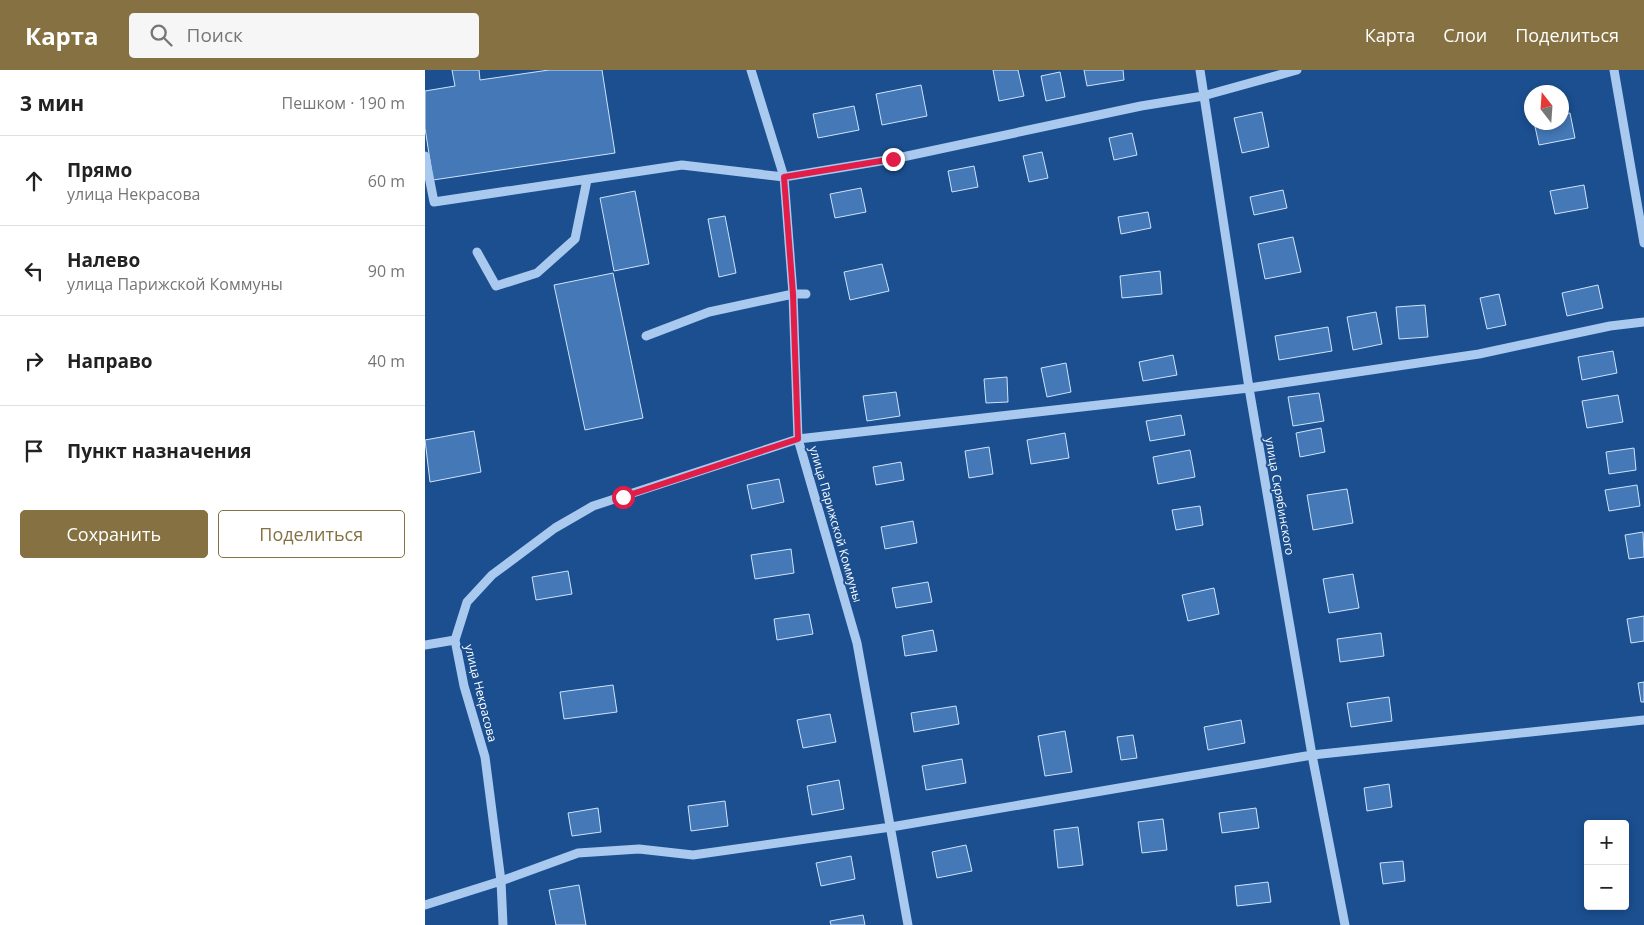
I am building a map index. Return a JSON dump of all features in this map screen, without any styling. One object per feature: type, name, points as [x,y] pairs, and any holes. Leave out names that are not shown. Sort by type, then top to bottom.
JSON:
[{"type":"street","name":"улица Парижской Коммуны","points":[[751,70],[784,177],[793,294],[798,439],[857,643],[908,925]]},
{"type":"street","name":"улица Скрябинского","points":[[1200,70],[1249,388],[1311,755],[1345,925]]},
{"type":"street","points":[[425,156],[434,202],[682,165],[784,177],[893,159],[1141,106],[1203,96],[1297,70]]},
{"type":"street","points":[[1614,70],[1644,243]]},
{"type":"street","points":[[477,252],[496,286],[537,273],[575,239],[587,180]]},
{"type":"street","points":[[646,336],[709,312],[793,294],[806,294]]},
{"type":"street","name":"улица Некрасова","points":[[503,925],[501,881],[485,757],[464,686],[455,640],[467,602],[492,575],[555,528],[593,506],[798,439],[1249,388],[1479,354],[1609,326],[1644,322]]},
{"type":"street","points":[[425,645],[455,640]]},
{"type":"street","points":[[425,905],[501,881],[578,853],[639,849],[693,856],[891,827],[1311,755],[1644,720]]},
{"type":"building","points":[[452,70],[479,70],[480,80],[549,70],[602,70],[615,153],[433,180],[425,128],[425,91],[455,86]]},
{"type":"building","points":[[993,70],[1018,70],[1024,96],[999,101]]},
{"type":"building","points":[[1084,70],[1123,70],[1124,80],[1087,86]]},
{"type":"building","points":[[1060,72],[1065,97],[1046,101],[1041,76]]},
{"type":"building","points":[[921,85],[927,116],[882,125],[876,94]]},
{"type":"building","points":[[854,106],[859,130],[818,138],[813,114]]},
{"type":"building","points":[[1262,112],[1269,147],[1242,153],[1234,118]]},
{"type":"building","points":[[1569,113],[1575,138],[1539,145],[1536,130],[1569,130]]},
{"type":"building","points":[[1132,133],[1137,155],[1114,160],[1109,138]]},
{"type":"building","points":[[1042,152],[1048,178],[1029,182],[1023,156]]},
{"type":"building","points":[[974,166],[978,187],[952,192],[948,171]]},
{"type":"building","points":[[1584,185],[1588,208],[1555,214],[1550,191]]},
{"type":"building","points":[[861,188],[866,212],[835,218],[830,194]]},
{"type":"building","points":[[1283,190],[1287,208],[1254,215],[1250,197]]},
{"type":"building","points":[[635,191],[649,264],[614,271],[600,198]]},
{"type":"building","points":[[1148,212],[1151,228],[1121,234],[1118,217]]},
{"type":"building","points":[[725,216],[736,273],[719,277],[708,219]]},
{"type":"building","points":[[1293,237],[1301,272],[1265,279],[1258,244]]},
{"type":"building","points":[[882,264],[889,291],[850,300],[844,272]]},
{"type":"building","points":[[1160,271],[1162,294],[1122,298],[1120,276]]},
{"type":"building","points":[[613,273],[643,418],[585,430],[554,285]]},
{"type":"building","points":[[1598,285],[1603,308],[1567,316],[1562,293]]},
{"type":"building","points":[[1499,294],[1506,325],[1487,329],[1480,298]]},
{"type":"building","points":[[1425,305],[1428,337],[1399,339],[1396,307]]},
{"type":"building","points":[[1376,312],[1382,344],[1353,350],[1347,317]]},
{"type":"building","points":[[1328,327],[1332,351],[1279,360],[1275,336]]},
{"type":"building","points":[[1613,351],[1617,373],[1582,380],[1578,357]]},
{"type":"building","points":[[1173,355],[1177,375],[1143,381],[1139,362]]},
{"type":"building","points":[[1066,363],[1071,392],[1047,397],[1041,368]]},
{"type":"building","points":[[1007,377],[1008,402],[986,403],[984,379]]},
{"type":"building","points":[[896,392],[900,416],[867,421],[863,396]]},
{"type":"building","points":[[1319,393],[1324,421],[1293,426],[1288,397]]},
{"type":"building","points":[[1618,395],[1623,422],[1587,428],[1582,401]]},
{"type":"building","points":[[1181,415],[1185,435],[1150,441],[1146,421]]},
{"type":"building","points":[[1321,428],[1325,452],[1300,457],[1296,433]]},
{"type":"building","points":[[474,431],[481,472],[430,482],[425,440]]},
{"type":"building","points":[[1065,433],[1069,458],[1031,464],[1027,440]]},
{"type":"building","points":[[989,447],[993,474],[969,478],[965,451]]},
{"type":"building","points":[[1634,448],[1636,470],[1609,474],[1606,452]]},
{"type":"building","points":[[1190,450],[1195,477],[1158,484],[1153,457]]},
{"type":"building","points":[[901,462],[904,480],[876,485],[873,467]]},
{"type":"building","points":[[779,479],[784,502],[752,509],[747,485]]},
{"type":"building","points":[[1637,485],[1640,506],[1609,511],[1605,490]]},
{"type":"building","points":[[1347,489],[1353,523],[1313,530],[1307,495]]},
{"type":"building","points":[[1200,506],[1203,525],[1176,530],[1172,510]]},
{"type":"building","points":[[913,521],[917,543],[885,549],[881,527]]},
{"type":"building","points":[[1643,532],[1644,557],[1629,559],[1625,535]]},
{"type":"building","points":[[791,549],[794,573],[755,579],[751,555]]},
{"type":"building","points":[[568,571],[572,594],[536,600],[532,577]]},
{"type":"building","points":[[1353,574],[1359,608],[1329,613],[1323,579]]},
{"type":"building","points":[[928,582],[932,602],[896,608],[892,588]]},
{"type":"building","points":[[1214,588],[1219,614],[1188,621],[1182,595]]},
{"type":"building","points":[[809,614],[813,634],[777,640],[774,619]]},
{"type":"building","points":[[1644,616],[1644,641],[1631,643],[1627,619]]},
{"type":"building","points":[[933,630],[937,651],[905,656],[902,636]]},
{"type":"building","points":[[1381,633],[1384,656],[1340,662],[1337,639]]},
{"type":"building","points":[[1644,682],[1644,702],[1641,702],[1638,683]]},
{"type":"building","points":[[613,685],[617,712],[564,719],[560,692]]},
{"type":"building","points":[[1389,697],[1392,721],[1351,727],[1347,703]]},
{"type":"building","points":[[956,706],[959,724],[914,732],[911,713]]},
{"type":"building","points":[[830,714],[836,742],[803,748],[797,720]]},
{"type":"building","points":[[1241,720],[1245,743],[1208,750],[1204,727]]},
{"type":"building","points":[[1065,731],[1072,772],[1045,776],[1038,736]]},
{"type":"building","points":[[1133,735],[1137,758],[1121,760],[1117,737]]},
{"type":"building","points":[[962,759],[966,783],[926,790],[922,766]]},
{"type":"building","points":[[839,780],[844,809],[812,815],[807,786]]},
{"type":"building","points":[[1389,784],[1392,807],[1367,811],[1364,788]]},
{"type":"building","points":[[725,801],[728,826],[691,831],[688,806]]},
{"type":"building","points":[[598,808],[601,832],[572,836],[568,813]]},
{"type":"building","points":[[1256,808],[1259,828],[1222,833],[1219,813]]},
{"type":"building","points":[[1163,819],[1167,850],[1142,853],[1138,822]]},
{"type":"building","points":[[1078,827],[1083,865],[1058,868],[1054,830]]},
{"type":"building","points":[[966,845],[972,871],[937,878],[932,852]]},
{"type":"building","points":[[851,856],[855,879],[821,886],[816,863]]},
{"type":"building","points":[[1403,861],[1405,881],[1383,884],[1380,863]]},
{"type":"building","points":[[1268,882],[1271,902],[1237,906],[1235,886]]},
{"type":"building","points":[[579,885],[586,925],[556,925],[549,890]]},
{"type":"building","points":[[863,915],[865,925],[831,925],[830,921]]},
{"type":"route","points":[[623,497],[798,439],[793,294],[784,177],[893,159]]}]
